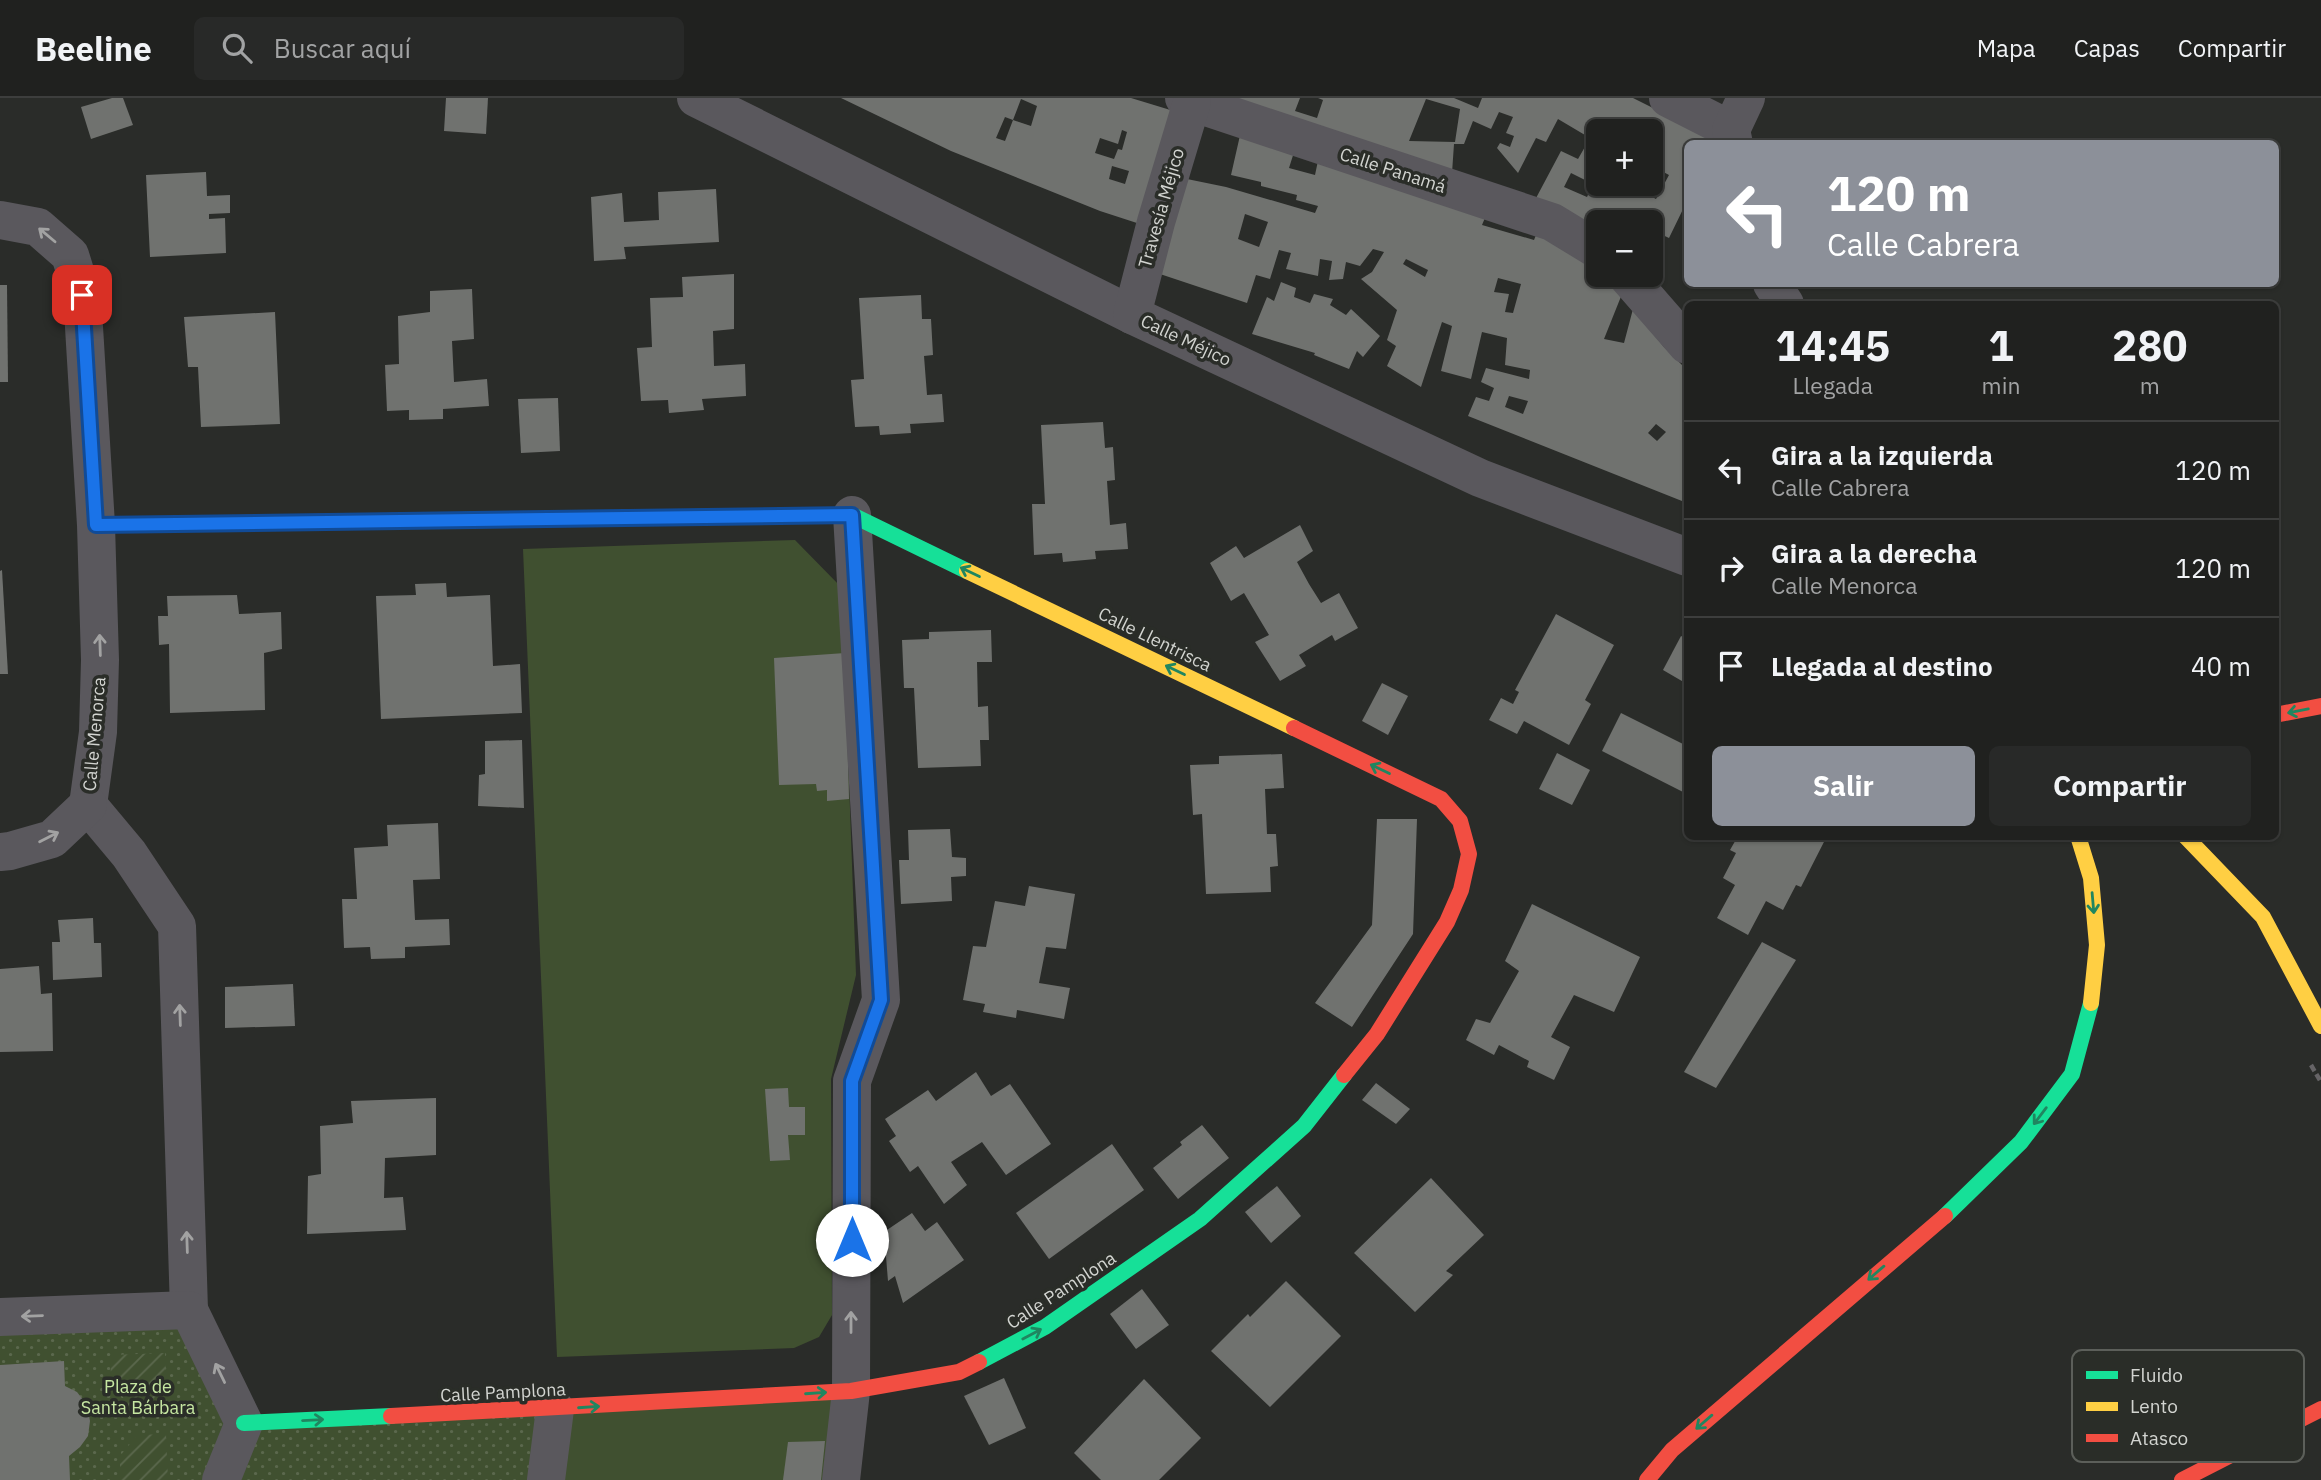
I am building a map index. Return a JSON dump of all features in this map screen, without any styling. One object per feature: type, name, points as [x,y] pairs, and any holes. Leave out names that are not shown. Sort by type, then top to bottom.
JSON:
[{"type":"street","name":"Calle Méjico","points":[[696,98],[1132,315],[1480,478],[1684,556]]},
{"type":"street","points":[[1668,98],[1737,124]]},
{"type":"street","name":"Travesía Méjico","points":[[1132,315],[1188,100]]},
{"type":"street","name":"Calle Panamá","points":[[1188,100],[1552,222],[1586,243]]},
{"type":"street","name":"Calle Menorca","points":[[0,220],[37,227],[70,255],[82,295],[96,525],[100,660],[98,732],[89,805],[129,854],[177,926],[189,1310]]},
{"type":"street","points":[[1636,287],[1684,342]]},
{"type":"street","points":[[96,525],[852,515],[881,1000],[852,1081],[851,1391],[841,1480]]},
{"type":"street","name":"Calle Llentrisca","points":[[852,515],[1441,799]]},
{"type":"street","points":[[2279,714],[2321,706]]},
{"type":"street","name":"Calle Pamplona","points":[[244,1423],[555,1409],[851,1391],[959,1372],[1045,1327],[1199,1219],[1304,1126],[1377,1034],[1447,922],[1461,890],[1469,854],[1460,821],[1441,799]]},
{"type":"street","points":[[0,852],[52,839],[89,805]]},
{"type":"street","points":[[1647,1480],[1672,1450],[1960,1203],[2021,1142],[2072,1074],[2091,1013],[2097,945],[2091,878],[2078,840]]},
{"type":"street","points":[[2189,840],[2263,917],[2321,1026]]},
{"type":"street","points":[[0,1317],[189,1310],[244,1423],[221,1480]]},
{"type":"street","points":[[546,1480],[555,1409]]},
{"type":"street","points":[[2304,1418],[2321,1409]]},
{"type":"street","points":[[2182,1480],[2217,1462]]},
{"type":"green space","points":[[795,540],[842,588],[856,975],[831,1079],[832,1315],[819,1337],[794,1348],[557,1357],[523,549]]},
{"type":"green space","name":"Plaza de Santa Bárbara","points":[[189,1310],[245,1423],[555,1409],[546,1480],[0,1480],[0,1319]]},
{"type":"green space","points":[[165,1353],[167,1407],[129,1408],[111,1376],[110,1355]]},
{"type":"green space","points":[[851,1391],[841,1480],[546,1480],[555,1409]]},
{"type":"green space","points":[[166,1434],[168,1480],[120,1480],[120,1456],[137,1435]]},
{"type":"building","points":[[112,98],[123,98],[133,125],[91,139],[81,107]]},
{"type":"building","points":[[446,98],[488,98],[486,134],[444,131]]},
{"type":"building","points":[[841,98],[1131,98],[1177,112],[1140,224],[1100,211],[951,151]],"holes":[[[1021,99],[1037,106],[1031,126],[1013,120]],[[1005,117],[1013,120],[1005,141],[996,138]],[[1122,130],[1127,132],[1122,150],[1118,149],[1114,159],[1095,153],[1100,138],[1118,144]],[[1112,166],[1129,171],[1125,184],[1109,179]]]},
{"type":"building","points":[[1207,98],[1300,98],[1295,111],[1317,118],[1323,100],[1318,98],[1454,98],[1478,108],[1482,98],[1633,98],[1717,140],[1684,140],[1684,207],[1669,238],[1663,235],[1663,210],[1586,210],[1586,224],[1535,200],[1561,151],[1578,159],[1586,145],[1586,180],[1571,173],[1564,187],[1587,197],[1650,196],[1656,199],[1658,196],[1663,196],[1663,186],[1669,175],[1663,172],[1663,119],[1586,119],[1586,136],[1558,119],[1546,142],[1536,138],[1518,173],[1497,148],[1500,143],[1510,147],[1514,136],[1506,133],[1513,117],[1499,112],[1491,129],[1473,121],[1464,144],[1454,144],[1452,173]],"holes":[[[1426,99],[1460,109],[1455,142],[1409,141]]]},
{"type":"building","points":[[1241,131],[1295,149],[1289,168],[1315,175],[1319,156],[1487,213],[1482,225],[1534,240],[1538,230],[1586,259],[1586,287],[1616,287],[1622,294],[1604,339],[1624,343],[1633,309],[1684,367],[1684,502],[1468,416],[1476,397],[1489,401],[1494,388],[1481,382],[1486,368],[1529,379],[1530,370],[1505,365],[1507,338],[1482,332],[1471,379],[1441,371],[1452,326],[1442,322],[1421,387],[1387,366],[1396,346],[1387,340],[1397,310],[1361,279],[1372,272],[1384,252],[1373,249],[1360,266],[1346,262],[1343,279],[1329,280],[1332,261],[1320,259],[1318,276],[1286,269],[1291,253],[1279,250],[1270,279],[1256,275],[1247,303],[1160,274],[1187,179],[1226,187],[1315,213],[1318,206],[1296,200],[1297,195],[1261,186],[1261,182],[1231,175]],"holes":[[[1245,214],[1268,222],[1259,247],[1238,239]],[[1406,259],[1428,270],[1425,277],[1403,264]],[[1498,278],[1521,284],[1513,313],[1505,312],[1509,294],[1494,292]],[[1509,396],[1528,401],[1523,414],[1505,407]],[[1656,424],[1666,432],[1657,441],[1648,433]]]},
{"type":"building","points":[[206,172],[207,196],[230,195],[230,213],[209,214],[209,219],[225,218],[226,253],[150,257],[146,175]]},
{"type":"building","points":[[716,189],[719,242],[624,247],[626,259],[594,261],[591,197],[622,193],[624,222],[659,220],[658,192]]},
{"type":"building","points":[[734,274],[734,329],[713,331],[714,366],[745,364],[746,396],[702,399],[704,410],[669,413],[668,400],[641,401],[637,348],[652,347],[650,298],[683,297],[682,277]]},
{"type":"building","points":[[1281,282],[1296,288],[1294,297],[1310,303],[1314,294],[1333,299],[1330,305],[1346,315],[1351,309],[1380,336],[1363,357],[1357,351],[1349,369],[1314,355],[1315,353],[1252,334],[1267,297],[1274,301]]},
{"type":"building","points":[[0,285],[7,285],[8,382],[0,382]]},
{"type":"building","points":[[472,289],[474,339],[452,341],[454,382],[487,379],[489,406],[443,409],[443,419],[409,420],[409,410],[387,411],[385,365],[399,364],[398,316],[430,312],[430,291]]},
{"type":"building","points":[[921,295],[922,319],[931,319],[933,355],[924,356],[927,395],[942,394],[944,422],[910,424],[911,433],[880,435],[879,426],[855,427],[851,380],[864,379],[859,298]]},
{"type":"building","points":[[275,312],[280,424],[201,427],[198,367],[188,367],[184,317]]},
{"type":"building","points":[[558,398],[560,451],[521,453],[518,399]]},
{"type":"building","points":[[1103,422],[1105,448],[1113,447],[1115,480],[1107,481],[1110,525],[1126,523],[1128,549],[1095,551],[1096,559],[1063,562],[1062,553],[1034,555],[1032,504],[1045,504],[1041,425]]},
{"type":"building","points":[[1300,525],[1313,551],[1297,562],[1309,584],[1321,603],[1339,593],[1358,628],[1335,641],[1332,635],[1299,655],[1306,666],[1280,681],[1255,642],[1269,635],[1244,593],[1231,601],[1210,563],[1236,546],[1244,558]]},
{"type":"building","points":[[2,570],[8,674],[0,674]]},
{"type":"building","points":[[446,583],[447,597],[490,595],[493,666],[520,664],[522,713],[381,719],[376,596],[416,595],[415,584]]},
{"type":"building","points":[[237,595],[239,614],[281,612],[282,649],[264,653],[265,710],[170,713],[169,644],[159,645],[158,616],[168,616],[167,596]]},
{"type":"building","points":[[1556,614],[1614,645],[1585,700],[1591,704],[1569,745],[1524,721],[1517,734],[1489,720],[1501,698],[1513,704],[1519,692],[1515,690]]},
{"type":"building","points":[[991,630],[992,662],[977,662],[978,707],[988,706],[989,740],[980,740],[981,766],[918,768],[914,688],[904,688],[902,640],[929,639],[929,632]]},
{"type":"building","points":[[1681,636],[1684,638],[1684,682],[1663,670]]},
{"type":"building","points":[[845,653],[849,799],[827,801],[827,790],[817,791],[816,784],[779,785],[774,658]]},
{"type":"building","points":[[1382,683],[1408,696],[1388,735],[1362,721]]},
{"type":"building","points":[[1621,713],[1684,744],[1684,792],[1602,751]]},
{"type":"building","points":[[522,740],[524,808],[478,806],[479,775],[485,774],[485,741]]},
{"type":"building","points":[[1557,753],[1590,770],[1572,805],[1539,789]]},
{"type":"building","points":[[1282,754],[1284,788],[1265,789],[1267,834],[1276,834],[1278,866],[1270,867],[1271,892],[1206,894],[1202,814],[1193,815],[1190,765],[1219,764],[1219,756]]},
{"type":"building","points":[[1377,819],[1417,819],[1413,934],[1352,1027],[1315,1003],[1372,925]]},
{"type":"building","points":[[438,823],[440,879],[413,880],[415,920],[449,919],[450,945],[405,947],[405,958],[371,959],[370,947],[344,948],[342,899],[357,899],[354,848],[388,846],[387,825]]},
{"type":"building","points":[[950,829],[952,857],[966,858],[966,876],[951,877],[952,901],[901,904],[899,860],[909,860],[908,830]]},
{"type":"building","points":[[1736,840],[1825,840],[1801,887],[1796,885],[1783,910],[1766,901],[1748,935],[1717,918],[1735,885],[1723,878],[1736,853],[1730,850]]},
{"type":"building","points":[[1029,886],[1075,894],[1066,949],[1046,947],[1039,983],[1070,988],[1064,1019],[1017,1010],[1016,1018],[983,1012],[985,1004],[963,1000],[973,946],[986,947],[995,901],[1025,906]]},
{"type":"building","points":[[1532,904],[1640,957],[1614,1012],[1574,995],[1551,1037],[1570,1047],[1554,1080],[1527,1067],[1529,1061],[1499,1045],[1494,1055],[1466,1040],[1476,1019],[1490,1023],[1519,971],[1505,961]]},
{"type":"building","points":[[93,918],[94,943],[101,943],[102,977],[53,980],[52,942],[60,942],[58,920]]},
{"type":"building","points":[[1762,942],[1796,960],[1716,1088],[1684,1072]]},
{"type":"building","points":[[39,966],[41,994],[52,993],[53,1051],[0,1052],[0,969]]},
{"type":"building","points":[[293,984],[295,1026],[225,1028],[225,987]]},
{"type":"building","points":[[976,1072],[991,1096],[1010,1084],[1051,1144],[1006,1175],[982,1142],[951,1162],[967,1185],[944,1204],[918,1166],[910,1172],[889,1141],[896,1136],[885,1119],[928,1090],[936,1101]]},
{"type":"building","points":[[1376,1083],[1410,1109],[1396,1124],[1362,1100]]},
{"type":"building","points":[[788,1088],[789,1107],[805,1107],[805,1135],[788,1135],[790,1160],[770,1161],[765,1089]]},
{"type":"building","points":[[436,1098],[436,1155],[385,1158],[384,1198],[403,1197],[406,1230],[307,1234],[308,1176],[321,1174],[320,1126],[353,1123],[351,1101]]},
{"type":"building","points":[[1202,1125],[1229,1158],[1178,1199],[1153,1168]]},
{"type":"building","points":[[1112,1144],[1144,1190],[1049,1259],[1016,1213]]},
{"type":"building","points":[[1431,1178],[1484,1235],[1446,1271],[1453,1275],[1415,1312],[1354,1253]]},
{"type":"building","points":[[1277,1186],[1301,1216],[1271,1243],[1245,1212]]},
{"type":"building","points":[[912,1213],[925,1231],[937,1222],[964,1260],[903,1303],[895,1276],[888,1281],[884,1232]]},
{"type":"building","points":[[1286,1281],[1341,1336],[1270,1407],[1211,1351]]},
{"type":"building","points":[[1142,1289],[1169,1325],[1136,1349],[1110,1314]]},
{"type":"building","points":[[64,1361],[65,1386],[77,1392],[87,1405],[90,1421],[88,1436],[69,1456],[70,1480],[0,1480],[0,1365]]},
{"type":"building","points":[[1004,1378],[1026,1428],[989,1445],[964,1396]]},
{"type":"building","points":[[1144,1379],[1201,1438],[1159,1480],[1101,1480],[1074,1453]]},
{"type":"building","points":[[825,1441],[821,1480],[783,1480],[788,1442]]},
{"type":"traffic: fast","points":[[461,520],[852,515],[967,571]]},
{"type":"traffic: fast","points":[[1945,1216],[2021,1142],[2072,1074],[2091,1003]]},
{"type":"traffic: fast","points":[[979,1362],[1045,1327],[1200,1219],[1304,1126],[1344,1075]]},
{"type":"traffic: fast","points":[[244,1423],[391,1416]]},
{"type":"traffic: slow","points":[[967,571],[1294,728]]},
{"type":"traffic: slow","points":[[2079,840],[2091,878],[2097,945],[2091,1003]]},
{"type":"traffic: slow","points":[[2189,840],[2263,917],[2321,1026]]},
{"type":"traffic: jam","points":[[96,525],[461,520]]},
{"type":"traffic: jam","points":[[2279,714],[2321,706]]},
{"type":"traffic: jam","points":[[1294,728],[1441,799],[1460,821],[1469,854],[1461,890],[1447,922],[1377,1034],[1344,1075]]},
{"type":"traffic: jam","points":[[1647,1480],[1672,1450],[1945,1216]]},
{"type":"traffic: jam","points":[[391,1416],[851,1391],[959,1372],[979,1362]]},
{"type":"traffic: jam","points":[[2304,1418],[2321,1409]]},
{"type":"traffic: jam","points":[[2182,1480],[2217,1462]]},
{"type":"route","points":[[82,295],[96,525],[852,515],[881,1000],[852,1081],[852,1240]]}]
